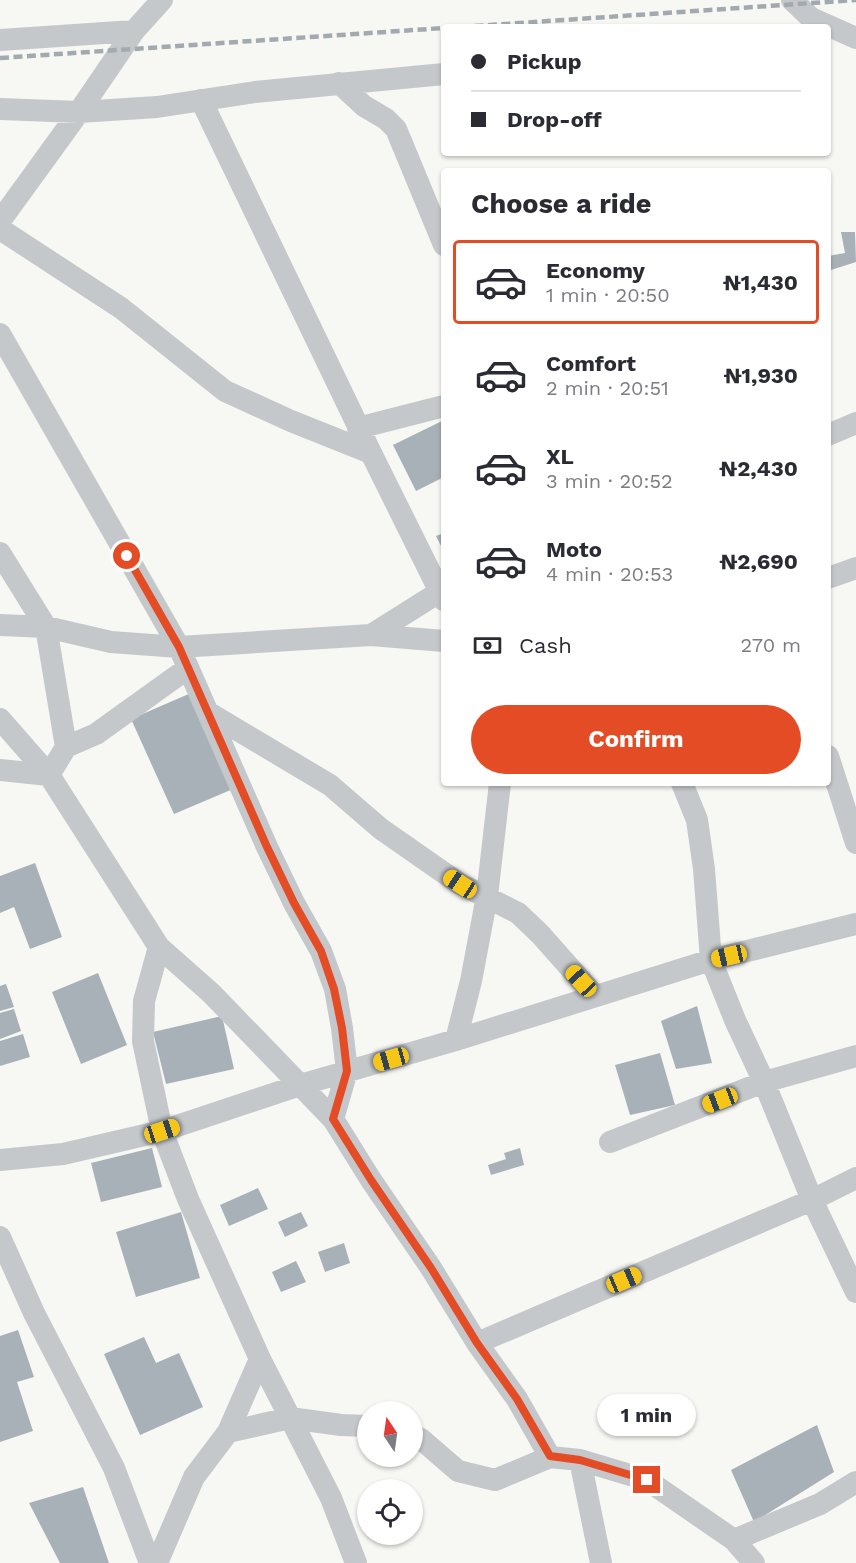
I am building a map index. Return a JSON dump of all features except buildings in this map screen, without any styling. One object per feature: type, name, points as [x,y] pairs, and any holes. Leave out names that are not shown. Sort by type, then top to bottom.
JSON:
[{"type":"street","points":[[0,221],[134,31],[162,0]]},
{"type":"street","points":[[792,0],[811,18],[824,24]]},
{"type":"street","points":[[831,27],[856,39]]},
{"type":"street","points":[[0,40],[134,31]]},
{"type":"street","points":[[831,43],[856,39]]},
{"type":"street","points":[[0,109],[79,112],[110,108],[157,107],[255,92],[441,74]]},
{"type":"street","points":[[339,83],[364,106],[386,119],[396,129],[441,238]]},
{"type":"street","points":[[201,100],[370,453],[441,590]]},
{"type":"street","points":[[0,229],[121,308],[225,391],[370,453]]},
{"type":"street","points":[[0,334],[179,647],[294,903],[321,951],[334,989],[347,1071],[333,1119]]},
{"type":"street","points":[[358,428],[441,407]]},
{"type":"street","points":[[831,434],[856,423]]},
{"type":"street","points":[[0,552],[46,627],[66,747]]},
{"type":"street","points":[[831,577],[856,568]]},
{"type":"street","points":[[371,635],[441,595]]},
{"type":"street","points":[[0,625],[46,627],[111,642],[179,647],[371,635],[441,641]]},
{"type":"street","points":[[49,775],[66,747],[96,734],[188,668]]},
{"type":"street","points":[[209,713],[330,785],[381,829],[429,864],[460,884],[518,913],[596,996]]},
{"type":"street","points":[[0,719],[49,775],[159,947],[211,993],[333,1119],[431,1268],[477,1343],[517,1399],[550,1456]]},
{"type":"street","points":[[831,765],[856,843]]},
{"type":"street","points":[[0,770],[49,775]]},
{"type":"street","points":[[456,1040],[471,981],[487,896],[500,786]]},
{"type":"street","points":[[683,786],[697,820],[705,879],[711,960],[812,1200],[856,1292]]},
{"type":"street","points":[[0,1160],[63,1154],[162,1131],[300,1085],[456,1040],[711,960],[856,924]]},
{"type":"street","points":[[159,947],[144,1001],[143,1041],[162,1131],[188,1199],[260,1359],[331,1498],[356,1563]]},
{"type":"street","points":[[610,1142],[764,1083],[856,1056]]},
{"type":"street","points":[[477,1343],[812,1200],[856,1178]]},
{"type":"street","points":[[0,1237],[39,1324],[114,1468],[150,1563]]},
{"type":"street","points":[[157,1563],[194,1477],[228,1432],[260,1359]]},
{"type":"street","points":[[228,1432],[290,1418],[357,1426]]},
{"type":"street","points":[[423,1441],[458,1471],[495,1480],[550,1456],[580,1460],[647,1480],[734,1540],[754,1563]]},
{"type":"street","points":[[580,1460],[601,1563]]},
{"type":"street","points":[[734,1540],[820,1504],[856,1482]]},
{"type":"railway","points":[[505,24],[856,0]]},
{"type":"railway","points":[[0,58],[441,28]]},
{"type":"route","points":[[127,556],[179,647],[267,847],[294,903],[321,951],[334,989],[347,1071],[333,1119],[431,1268],[477,1343],[517,1399],[550,1456],[580,1460],[647,1480]]}]
